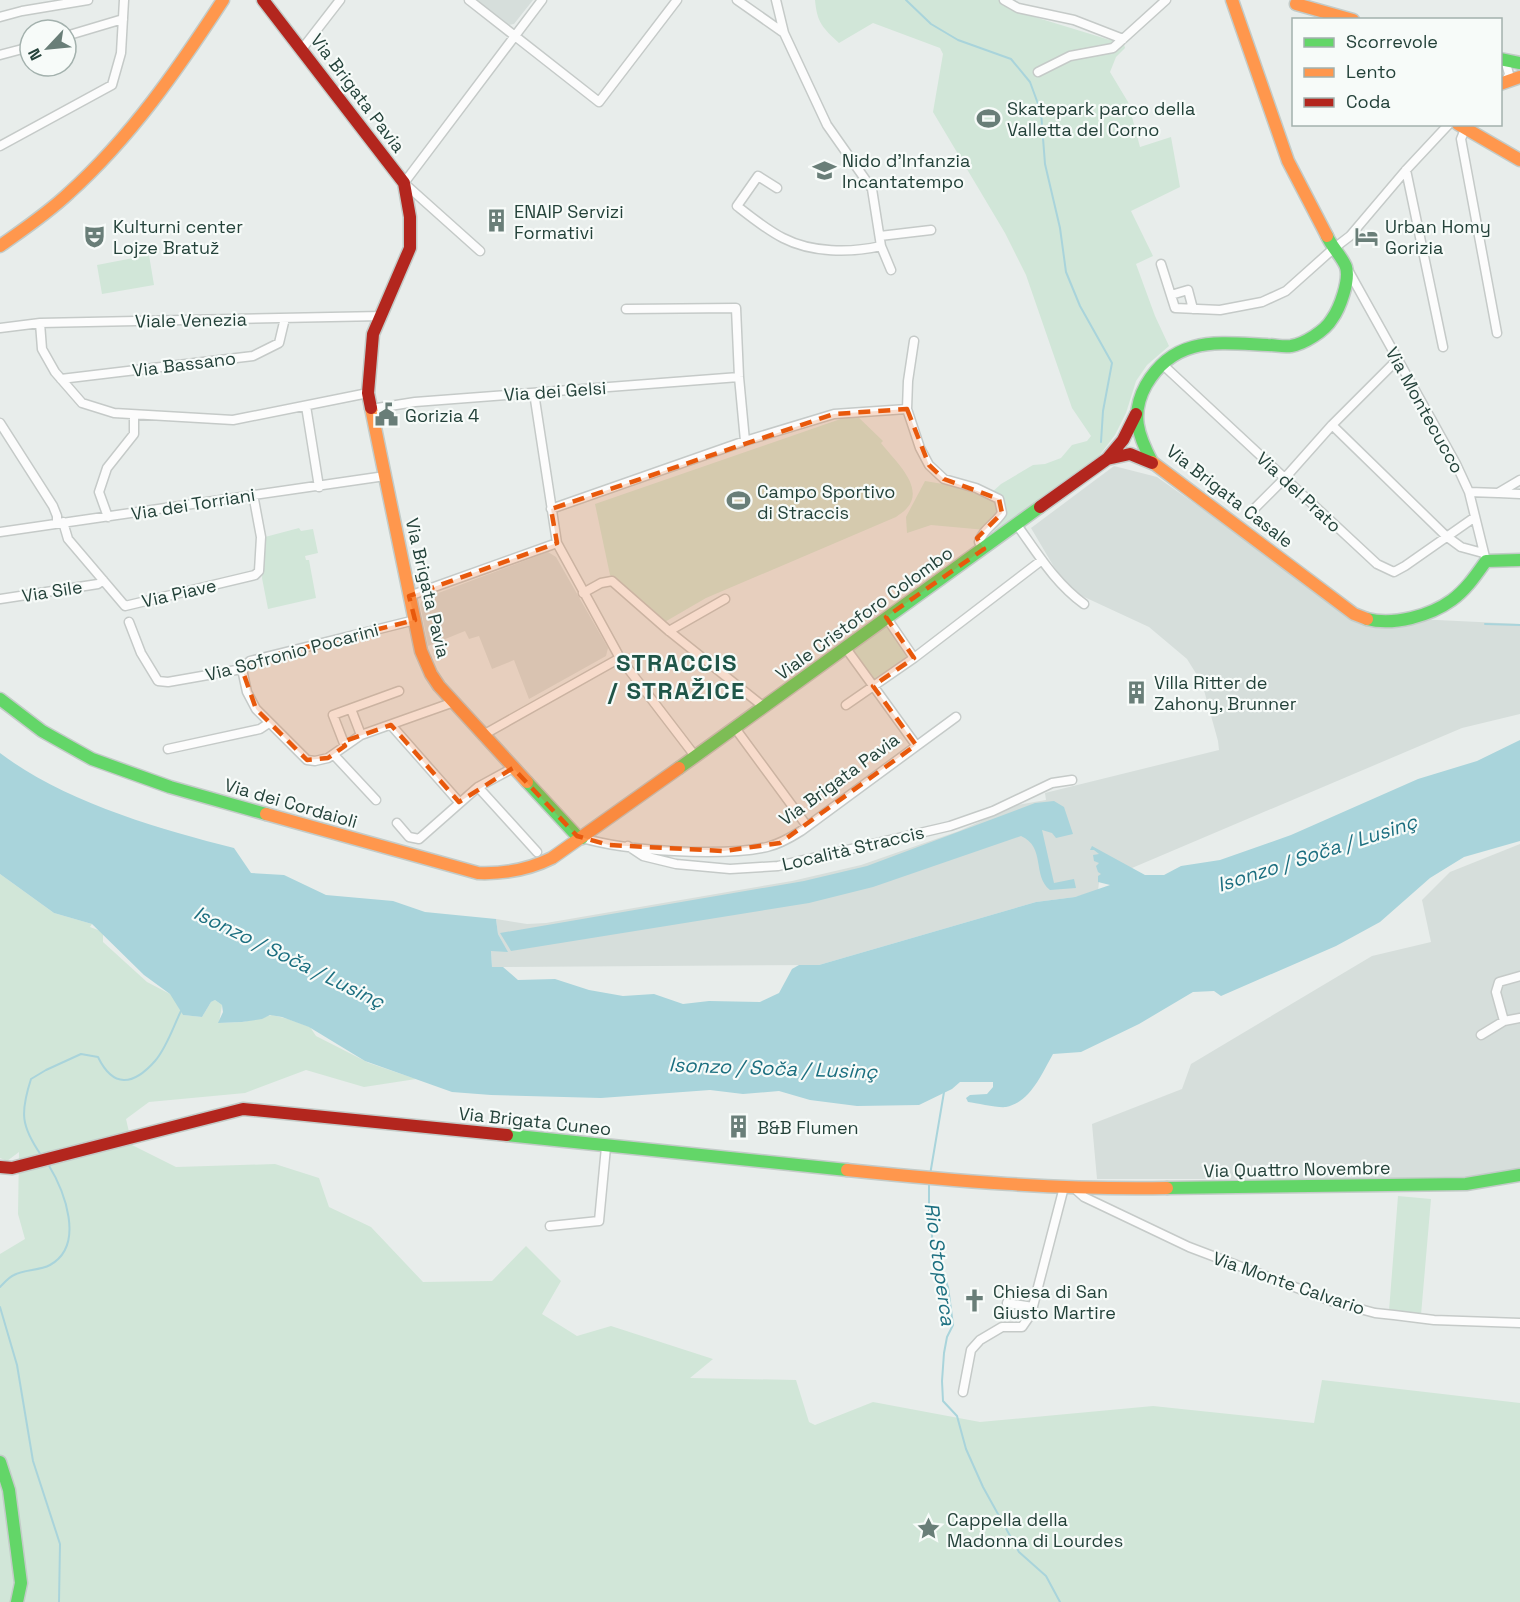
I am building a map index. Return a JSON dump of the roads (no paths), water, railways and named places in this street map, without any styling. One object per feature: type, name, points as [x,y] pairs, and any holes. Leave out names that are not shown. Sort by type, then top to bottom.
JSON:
[{"type":"street","points":[[0,17],[88,0]]},
{"type":"street","points":[[0,146],[112,85],[121,53],[124,0]]},
{"type":"street","points":[[0,246],[38,221],[118,146],[182,64],[223,0]]},
{"type":"street","name":"Via Brigata Pavia","points":[[263,0],[404,183],[410,217],[410,248],[374,334],[368,393],[409,596],[426,664],[439,686],[577,836],[609,845],[678,850],[724,851],[766,847],[791,838],[956,717]]},
{"type":"street","points":[[302,49],[340,0]]},
{"type":"street","points":[[469,0],[599,102],[677,0]]},
{"type":"street","points":[[480,251],[404,183],[542,0]]},
{"type":"street","points":[[737,0],[784,33]]},
{"type":"street","points":[[776,0],[784,33],[827,125],[873,189],[881,246],[891,270]]},
{"type":"street","points":[[1004,0],[1018,8],[1074,21],[1123,39]]},
{"type":"street","points":[[1038,72],[1070,56],[1113,48],[1166,0]]},
{"type":"street","points":[[1136,414],[1144,389],[1153,373],[1180,351],[1205,344],[1292,346],[1314,336],[1332,320],[1347,285],[1346,267],[1333,249],[1288,161],[1232,0]]},
{"type":"street","points":[[1292,2],[1342,18]]},
{"type":"street","points":[[1292,2],[1316,18]]},
{"type":"street","points":[[78,32],[123,19]]},
{"type":"street","points":[[0,55],[18,50]]},
{"type":"street","points":[[1503,83],[1509,74],[1503,59],[1520,61]]},
{"type":"street","points":[[1503,83],[1520,77]]},
{"type":"street","points":[[1161,264],[1175,308],[1220,310],[1262,303],[1286,291],[1350,236],[1447,126]]},
{"type":"street","points":[[1497,333],[1461,139],[1461,127],[1520,160]]},
{"type":"street","points":[[1406,170],[1443,347]]},
{"type":"street","points":[[777,188],[758,176],[736,206],[783,238],[808,248],[860,250],[881,246]]},
{"type":"street","points":[[879,236],[931,230]]},
{"type":"street","name":"Via Montecucco","points":[[1346,267],[1456,464],[1469,492],[1485,557]]},
{"type":"street","points":[[1171,296],[1188,290],[1193,309]]},
{"type":"street","points":[[626,309],[736,308],[739,377],[746,441]]},
{"type":"street","name":"Viale Venezia","points":[[0,328],[40,323],[382,316]]},
{"type":"street","name":"Via Bassano","points":[[61,379],[254,356],[279,343],[285,318]]},
{"type":"street","points":[[40,323],[42,349],[61,379],[82,404],[114,413],[233,420],[368,393]]},
{"type":"street","points":[[914,341],[908,381],[908,409],[920,448],[929,465],[944,479],[976,488],[999,499],[1002,513],[996,523],[981,535],[979,542],[984,549]]},
{"type":"street","points":[[1251,512],[1332,425],[1397,360]]},
{"type":"street","name":"Via del Prato","points":[[1162,364],[1377,564],[1394,572],[1446,536]]},
{"type":"street","name":"Via dei Gelsi","points":[[371,409],[415,402],[739,377]]},
{"type":"street","points":[[534,393],[557,543],[620,658],[695,756]]},
{"type":"street","points":[[306,406],[319,487]]},
{"type":"street","points":[[551,509],[746,441],[834,414],[908,409]]},
{"type":"street","points":[[108,517],[99,492],[107,468],[134,434],[135,414]]},
{"type":"street","name":"Viale Cristoforo Colombo","points":[[582,838],[1107,459],[1123,440],[1136,414]]},
{"type":"street","name":"Via Brigata Casale","points":[[1136,414],[1140,438],[1153,463],[1354,614],[1363,618],[1392,621],[1438,608],[1466,588],[1485,557]]},
{"type":"street","name":"Via Piave","points":[[0,423],[53,506],[68,539],[125,606],[255,575],[260,571],[261,537],[253,494]]},
{"type":"street","points":[[1332,425],[1461,548],[1485,557],[1520,560]]},
{"type":"street","name":"Viale Cristoforo Colombo","points":[[1107,459],[1126,452],[1139,455],[1153,463]]},
{"type":"street","name":"Via dei Torriani","points":[[0,532],[385,476]]},
{"type":"street","points":[[1498,494],[1520,480]]},
{"type":"street","points":[[1469,492],[1520,494]]},
{"type":"street","points":[[1446,536],[1475,517]]},
{"type":"street","points":[[1017,525],[1057,581],[1084,604]]},
{"type":"street","points":[[409,596],[557,543]]},
{"type":"street","points":[[846,705],[914,658],[1042,560]]},
{"type":"street","name":"Via Sile","points":[[0,599],[98,584],[103,580]]},
{"type":"street","points":[[583,593],[601,583],[612,581],[669,631],[764,708]]},
{"type":"street","points":[[669,631],[725,599]]},
{"type":"street","points":[[886,617],[914,658]]},
{"type":"street","name":"Via Sofronio Pocarini","points":[[168,682],[242,669],[250,661],[415,620]]},
{"type":"street","name":"Via Piave","points":[[129,622],[141,653],[158,681],[168,682]]},
{"type":"street","points":[[845,647],[916,745]]},
{"type":"street","points":[[483,735],[620,658]]},
{"type":"street","points":[[242,669],[251,700],[269,723],[307,760],[323,760],[334,755],[361,735],[454,702]]},
{"type":"street","points":[[345,746],[333,716],[399,691]]},
{"type":"street","name":"Via dei Cordaioli","points":[[0,699],[42,731],[92,759],[170,787],[467,870],[495,874],[527,869],[553,858],[582,838]]},
{"type":"street","points":[[351,709],[361,735]]},
{"type":"street","points":[[168,749],[260,729],[269,723]]},
{"type":"street","points":[[391,725],[459,802]]},
{"type":"street","points":[[735,728],[807,826]]},
{"type":"street","points":[[334,755],[376,800]]},
{"type":"street","points":[[398,823],[409,837],[419,838],[478,787],[513,768]]},
{"type":"street","name":"Località Straccis","points":[[628,846],[632,851],[643,856],[676,864],[730,869],[778,866],[950,826],[993,811],[1052,783],[1072,780]]},
{"type":"street","points":[[478,787],[537,852]]},
{"type":"street","points":[[1504,1021],[1496,992],[1499,982],[1520,976]]},
{"type":"street","points":[[1481,1035],[1504,1021],[1520,1018]]},
{"type":"street","name":"Via Brigata Cuneo","points":[[0,1167],[12,1168],[243,1109],[929,1178],[1069,1188]]},
{"type":"street","points":[[550,1226],[599,1221],[606,1146]]},
{"type":"street","name":"Via Quattro Novembre","points":[[1069,1188],[1466,1184],[1520,1175]]},
{"type":"street","points":[[963,1392],[971,1350],[980,1340],[1002,1327],[1022,1327],[1031,1314],[1069,1188]]},
{"type":"street","name":"Via Monte Calvario","points":[[1069,1188],[1189,1247],[1334,1302],[1374,1313],[1434,1320],[1520,1323]]},
{"type":"street","points":[[1007,1303],[1033,1308]]},
{"type":"street","points":[[0,1462],[9,1490],[20,1572],[21,1583],[17,1602]]},
{"type":"water","name":"Isonzo / Soča / Lusinç","points":[[1520,740],[1520,841],[1464,857],[1430,878],[1380,922],[1336,946],[1221,996],[1214,991],[1193,992],[1139,1024],[1081,1052],[1053,1054],[1029,1093],[1015,1104],[1006,1107],[968,1102],[966,1098],[970,1095],[987,1094],[993,1087],[993,1082],[960,1082],[952,1089],[919,1105],[857,1106],[810,1100],[779,1091],[743,1094],[710,1090],[601,1098],[452,1092],[365,1061],[309,1027],[282,1017],[270,1015],[262,1019],[218,1023],[223,1012],[222,1005],[215,1000],[211,1002],[202,1017],[183,1015],[170,994],[144,975],[92,924],[54,913],[0,874],[0,753],[25,770],[82,799],[174,832],[234,848],[251,873],[284,875],[326,895],[393,901],[425,912],[496,919],[498,934],[508,952],[491,951],[492,967],[503,967],[518,980],[555,979],[589,990],[623,996],[654,994],[683,1004],[709,1001],[760,1002],[779,993],[792,969],[799,965],[819,965],[1036,902],[1075,897],[1110,885],[1098,882],[1098,876],[1101,874],[1096,866],[1099,863],[1094,861],[1093,855],[1099,854],[1090,850],[1092,846],[1145,875],[1164,875],[1181,866],[1220,860],[1291,835],[1418,779],[1477,761]]},
{"type":"water","points":[[1054,801],[1064,807],[1073,834],[1056,838],[1052,833],[1042,830],[1054,883],[1074,879],[1076,888],[1050,890],[1041,877],[1034,847],[1021,836],[873,887],[809,903],[511,951],[500,933],[804,881],[867,866],[1035,803]]},
{"type":"waterway","points":[[906,0],[931,24],[958,40],[1011,59],[1030,82],[1041,112],[1045,164],[1060,228],[1066,272],[1080,306],[1112,363],[1103,411],[1101,442]]},
{"type":"waterway","points":[[1485,624],[1520,625]]},
{"type":"waterway","points":[[41,1155],[29,1136],[24,1119],[25,1101],[31,1079],[81,1054],[98,1057],[110,1074],[117,1078],[131,1079],[155,1061],[181,1011]]},
{"type":"waterway","name":"Rio Stoperca","points":[[930,1175],[944,1092]]},
{"type":"waterway","points":[[0,1287],[18,1273],[50,1265],[61,1256],[67,1244],[69,1231],[65,1202],[48,1164]]},
{"type":"waterway","name":"Rio Stoperca","points":[[929,1184],[929,1212],[933,1244],[948,1287],[953,1325],[947,1337],[944,1353],[943,1401],[957,1416],[966,1449],[983,1487],[1019,1552],[1046,1576],[1060,1602]]},
{"type":"waterway","points":[[0,1307],[17,1365],[33,1461],[60,1544],[59,1602]]},
{"type":"place","name":"Skatepark parco della Valletta del Corno","points":[[989,118]]},
{"type":"place","name":"Nido d'Infanzia Incantatempo","points":[[824,170]]},
{"type":"place","name":"ENAIP Servizi Formativi","points":[[496,221]]},
{"type":"place","name":"Kulturni center Lojze Bratuž","points":[[95,236]]},
{"type":"place","name":"Urban Homy Gorizia","points":[[1367,236]]},
{"type":"place","name":"Gorizia 4","points":[[387,415]]},
{"type":"place","name":"Campo Sportivo di Straccis","points":[[739,501]]},
{"type":"place","name":"Villa Ritter de Zahony, Brunner","points":[[1136,692]]},
{"type":"place","name":"B&B Flumen","points":[[739,1127]]},
{"type":"place","name":"Chiesa di San Giusto Martire","points":[[975,1301]]},
{"type":"place","name":"Cappella della Madonna di Lourdes","points":[[929,1529]]},
{"type":"district","name":"STRACCIS / STRAŽICE","points":[[677,676]]}]
